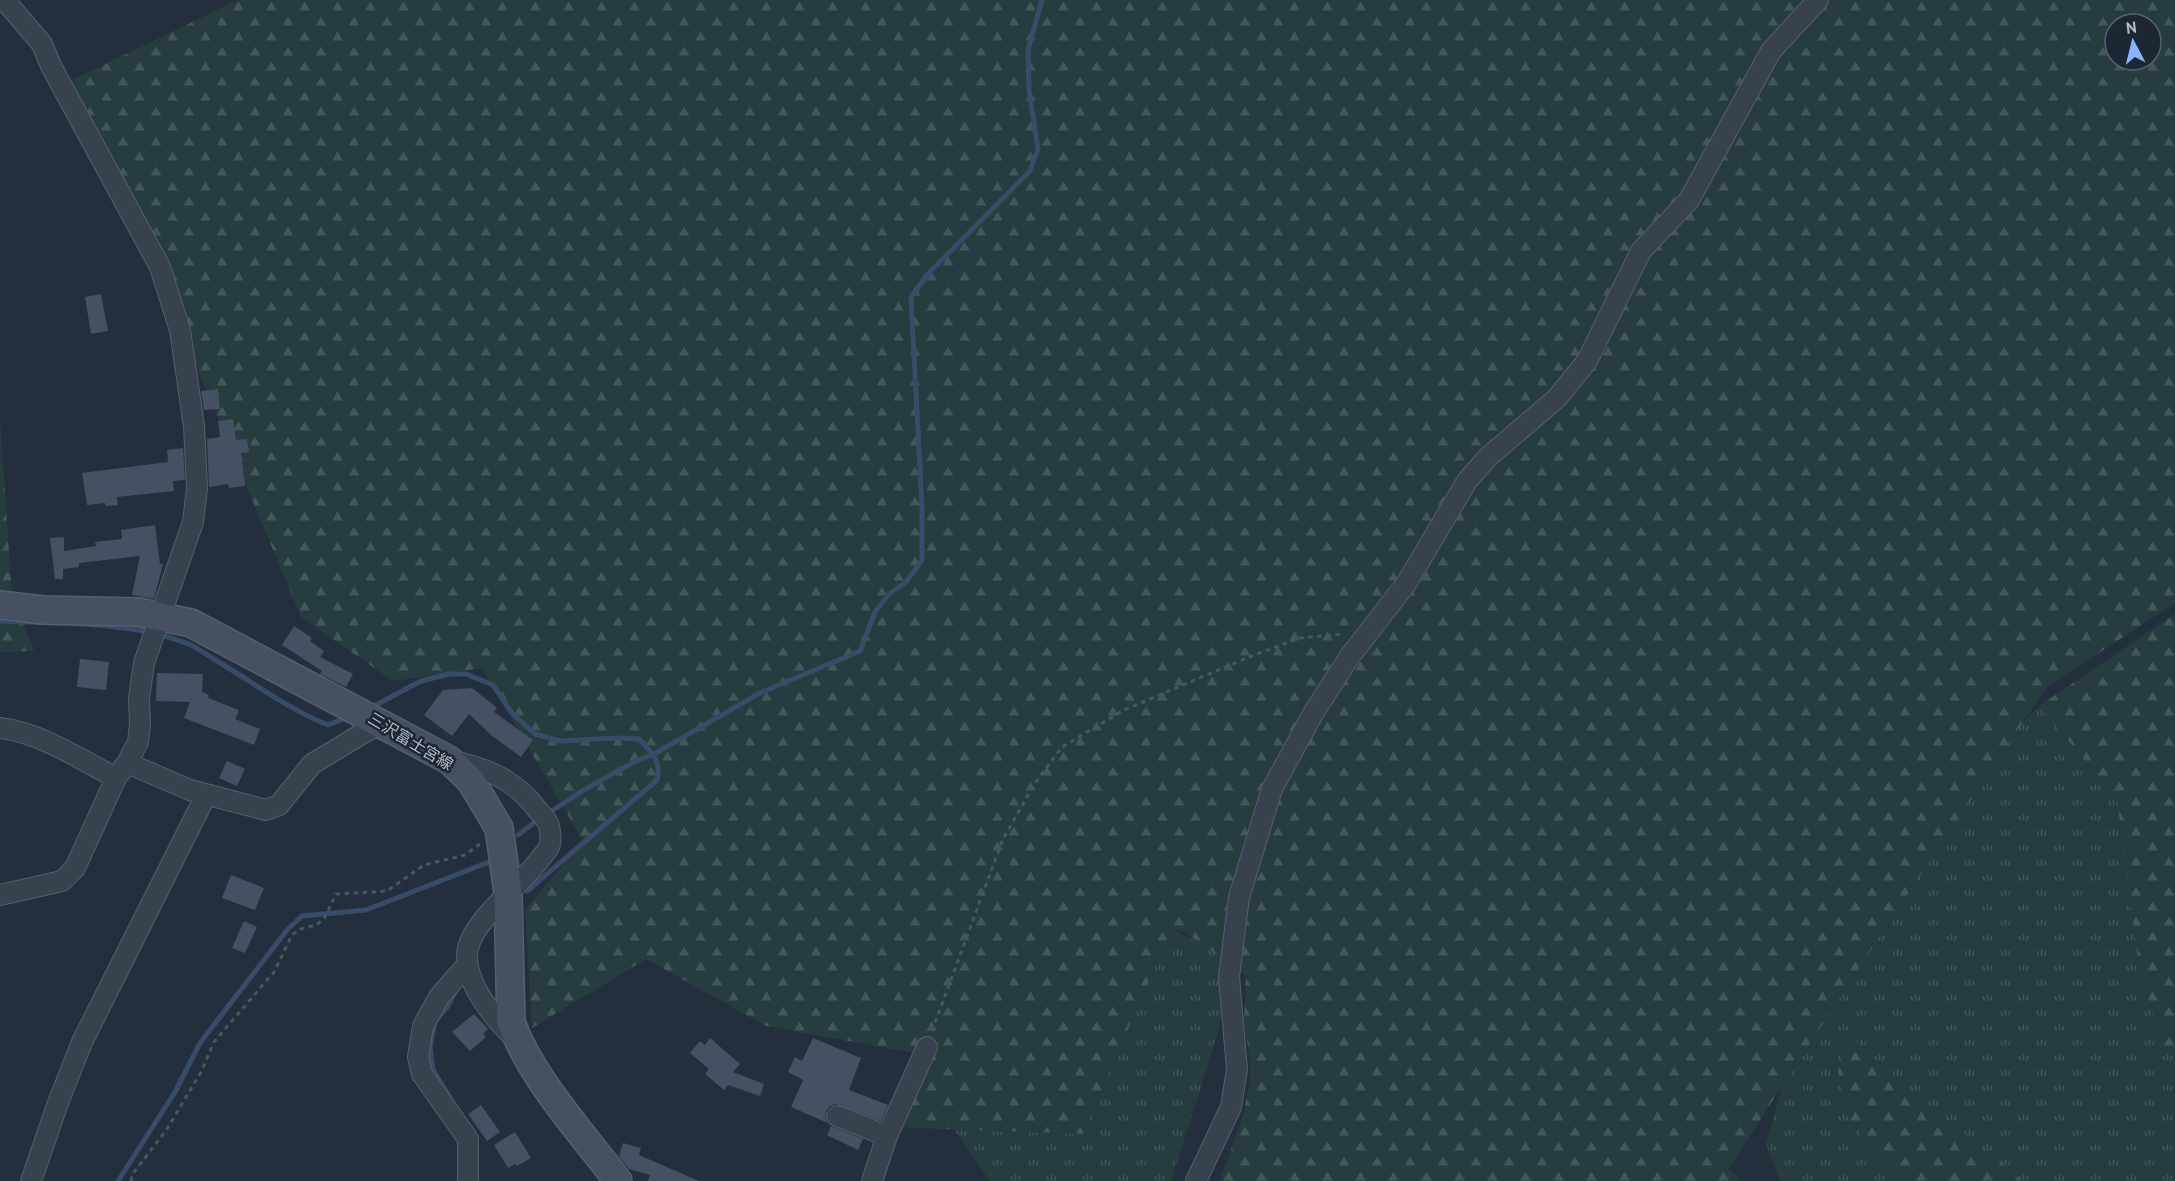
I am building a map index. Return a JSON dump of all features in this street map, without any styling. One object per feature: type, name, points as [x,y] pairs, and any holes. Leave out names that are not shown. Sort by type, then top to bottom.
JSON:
[{"type":"main road","name":"三沢富士宮線","points":[[0,605],[43,610],[138,612],[156,626],[191,623],[449,759],[471,781],[499,828],[508,893],[511,1022],[517,1040],[532,1067],[618,1181]]},
{"type":"street","points":[[1196,1181],[1231,1107],[1237,1069],[1229,976],[1239,897],[1272,789],[1314,712],[1369,632],[1406,584],[1467,481],[1488,458],[1557,398],[1587,361],[1641,251],[1689,200],[1771,51],[1818,0]]},
{"type":"street","points":[[0,1],[7,3],[42,44],[51,66],[160,267],[180,330],[194,426],[197,488],[193,522],[141,674],[138,742],[121,770],[75,868],[63,881],[0,895]]},
{"type":"street","points":[[0,728],[40,739],[121,770],[266,810],[279,805],[312,764],[369,716]]},
{"type":"street","points":[[449,759],[488,770],[507,781],[536,808],[549,825],[550,845],[533,868],[476,930],[469,946],[467,964],[482,1000],[498,1023],[517,1040]]},
{"type":"street","points":[[31,1181],[82,1042],[206,795]]},
{"type":"street","points":[[467,964],[439,997],[423,1026],[418,1057],[422,1074],[468,1139],[468,1181]]},
{"type":"street","points":[[872,1181],[887,1136],[927,1047]]},
{"type":"street","points":[[837,1116],[887,1136]]},
{"type":"path","points":[[927,1047],[1003,839],[1035,783],[1062,747],[1124,710],[1254,655],[1300,638],[1369,632]]},
{"type":"path","points":[[131,1181],[132,1175],[167,1129],[201,1072],[214,1042],[274,972],[292,935],[324,919],[336,894],[387,891],[424,865],[465,855],[481,843]]},
{"type":"green space","points":[[238,0],[2175,0],[2175,603],[2046,688],[1728,1169],[1742,1181],[1220,1181],[1243,1115],[1250,1083],[1250,1061],[1244,1021],[1246,976],[1182,930],[1171,930],[1083,1134],[896,1129],[931,1056],[766,1026],[646,959],[532,1028],[525,910],[583,841],[482,668],[393,681],[301,617],[176,317],[70,81]]},
{"type":"green space","points":[[0,421],[12,595],[34,651],[0,652]]},
{"type":"green space","points":[[2175,614],[2175,1059],[2159,1038],[2138,960],[2117,799],[2039,706]]},
{"type":"green space","points":[[2039,706],[2117,799],[2175,849],[2175,1181],[1780,1181],[1766,1144],[1829,917]]},
{"type":"green space","points":[[1171,929],[1228,955],[1219,1030],[1171,1181],[990,1181],[955,1130],[1083,1134]]},
{"type":"green space","points":[[1850,1035],[1908,1093],[1965,1133],[2023,1181],[1895,1181],[1848,1117],[1838,1071]]},
{"type":"building","points":[[101,294],[108,331],[91,334],[85,297]]},
{"type":"building","points":[[218,389],[220,409],[204,410],[201,391]]},
{"type":"building","points":[[233,419],[236,440],[247,439],[249,452],[241,453],[245,486],[229,488],[228,484],[209,487],[207,439],[220,437],[218,421]]},
{"type":"building","points":[[183,448],[185,480],[173,481],[174,491],[117,497],[118,505],[105,506],[105,503],[87,505],[82,473],[168,462],[167,450]]},
{"type":"building","points":[[155,525],[160,564],[163,564],[154,599],[132,595],[140,556],[79,563],[79,567],[63,569],[63,579],[55,579],[50,538],[64,537],[64,551],[96,546],[95,542],[122,539],[121,530]]},
{"type":"building","points":[[294,626],[312,638],[310,641],[324,651],[320,657],[353,674],[346,687],[320,674],[322,671],[282,645]]},
{"type":"building","points":[[80,659],[109,662],[106,690],[77,687]]},
{"type":"building","points":[[157,673],[203,674],[202,692],[209,695],[208,698],[239,710],[235,719],[260,729],[254,745],[184,718],[190,702],[156,701]]},
{"type":"building","points":[[472,688],[497,708],[494,712],[533,740],[521,757],[492,736],[469,714],[452,736],[424,715],[443,690]]},
{"type":"building","points":[[227,761],[245,769],[237,786],[219,778]]},
{"type":"building","points":[[231,875],[264,888],[255,910],[222,898]]},
{"type":"building","points":[[244,921],[257,927],[245,953],[232,948]]},
{"type":"building","points":[[474,1014],[488,1029],[483,1034],[486,1037],[470,1051],[452,1032]]},
{"type":"building","points":[[710,1038],[740,1064],[733,1072],[764,1084],[760,1096],[728,1085],[724,1090],[705,1074],[709,1069],[690,1053],[700,1041],[705,1045]]},
{"type":"building","points":[[813,1038],[861,1058],[849,1090],[888,1105],[881,1121],[836,1104],[830,1106],[826,1111],[825,1117],[828,1123],[791,1107],[803,1080],[788,1072],[795,1057],[802,1061]]},
{"type":"building","points":[[481,1105],[500,1132],[487,1141],[468,1114]]},
{"type":"building","points":[[831,1126],[863,1139],[858,1150],[827,1135]]},
{"type":"building","points":[[515,1132],[531,1158],[508,1168],[494,1145]]},
{"type":"building","points":[[623,1143],[641,1148],[639,1155],[699,1181],[648,1181],[650,1175],[629,1169],[619,1157]]},
{"type":"waterway","points":[[547,814],[582,791],[634,762],[654,754],[760,693],[860,651],[875,612],[889,594],[906,582],[922,560],[922,507],[911,298],[927,275],[1030,171],[1038,149],[1029,90],[1028,50],[1042,0]]},
{"type":"waterway","points":[[0,621],[117,627],[164,636],[194,647],[313,719],[328,725],[348,717]]},
{"type":"waterway","points":[[370,708],[421,681],[449,674],[466,674],[493,685],[512,713],[535,734],[561,741],[639,739],[648,748],[657,762],[657,780],[527,891]]},
{"type":"waterway","points":[[518,835],[539,819]]},
{"type":"waterway","points":[[118,1181],[175,1092],[200,1043],[287,930],[302,916],[366,910],[489,862]]},
{"type":"waterway","points":[[452,1101],[433,1070],[430,1047],[435,1021],[448,1006],[457,988]]}]
